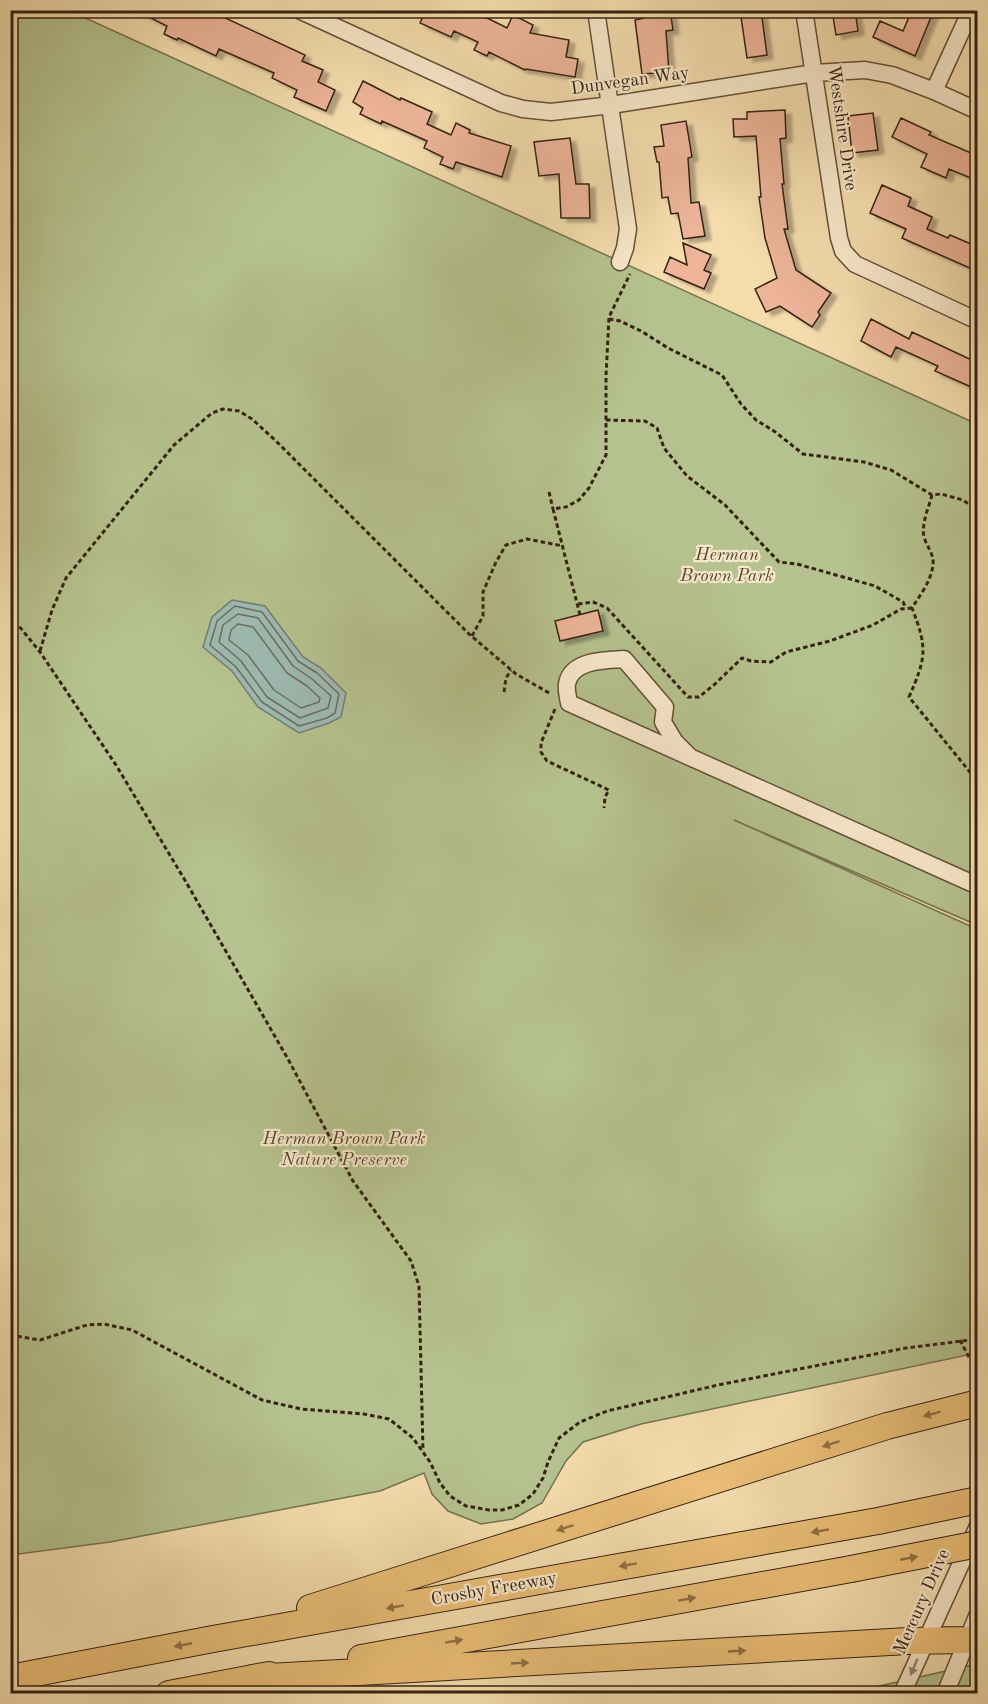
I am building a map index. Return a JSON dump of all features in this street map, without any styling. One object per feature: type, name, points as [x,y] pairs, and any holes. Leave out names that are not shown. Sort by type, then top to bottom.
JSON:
[{"type":"highway","points":[[213,1639],[886,1426],[978,1403]]},
{"type":"highway","name":"Crosby Freeway","points":[[10,1678],[213,1639],[878,1521],[978,1500]]},
{"type":"highway","points":[[169,1694],[978,1544]]},
{"type":"highway","points":[[252,1678],[972,1639]]},
{"type":"street","name":"Dunvegan Way","points":[[299,10],[501,103],[523,109],[551,112],[814,73],[865,70],[892,75],[978,111]]},
{"type":"street","points":[[596,10],[628,229],[626,248],[620,262]]},
{"type":"street","name":"Westshire Drive","points":[[804,10],[838,238],[843,251],[855,264],[978,321]]},
{"type":"street","points":[[934,91],[971,10]]},
{"type":"street","points":[[690,757],[675,742],[663,722],[665,707],[624,659],[591,661],[572,672],[567,684],[569,703],[978,886]]},
{"type":"street","name":"Mercury Drive","points":[[902,1694],[978,1526]]},
{"type":"street","points":[[945,1694],[972,1639],[978,1614]]},
{"type":"path","points":[[553,508],[566,507],[579,500],[589,488],[606,455],[609,319],[633,267],[620,262]]},
{"type":"path","points":[[609,319],[620,321],[641,331],[668,348],[722,375],[741,404],[756,420],[803,454],[864,462],[891,470],[932,495],[941,494],[963,500],[978,511]]},
{"type":"path","points":[[40,652],[52,610],[66,578],[174,445],[212,413],[223,409],[239,411],[252,419],[472,637],[511,670],[569,703]]},
{"type":"path","points":[[606,420],[645,421],[657,428],[664,448],[687,476],[725,505],[779,562],[797,564],[875,586],[903,602],[906,608]]},
{"type":"path","points":[[549,492],[580,615]]},
{"type":"path","points":[[912,608],[925,587],[933,565],[932,555],[924,536],[925,521],[932,495]]},
{"type":"path","points":[[472,637],[483,616],[483,592],[506,545],[527,539],[563,546]]},
{"type":"path","points":[[578,604],[593,602],[607,608],[688,697],[699,697],[742,658],[771,662],[786,652],[830,641],[873,625],[901,609],[912,608]]},
{"type":"path","points":[[912,608],[920,628],[924,654],[921,670],[909,698],[978,782]]},
{"type":"path","points":[[10,615],[40,652],[116,765],[282,1049],[353,1180],[411,1261],[418,1286],[423,1453]]},
{"type":"path","points":[[504,692],[506,678],[511,670]]},
{"type":"path","points":[[547,691],[555,710],[541,743],[541,752],[547,761],[609,790],[605,797],[604,808]]},
{"type":"path","points":[[10,1335],[40,1340],[87,1325],[104,1324],[132,1329],[262,1401],[301,1409],[364,1414],[389,1419],[412,1438],[430,1462],[440,1483],[450,1496],[466,1506],[489,1510],[502,1510],[519,1505],[533,1494],[543,1478],[559,1438],[580,1422],[607,1411],[730,1383],[906,1348],[978,1339]]},
{"type":"path","points":[[960,1340],[973,1365],[978,1368]]},
{"type":"green space","name":"Herman Brown Park Nature Preserve","points":[[10,11],[70,11],[977,424],[977,925],[734,820],[977,929],[977,1353],[641,1424],[583,1442],[566,1461],[542,1503],[513,1519],[481,1524],[448,1511],[432,1494],[424,1473],[380,1491],[110,1542],[11,1555]]},
{"type":"green space","points":[[977,1664],[977,1693],[844,1694]]},
{"type":"water","points":[[232,600],[265,606],[303,657],[321,668],[346,693],[341,717],[299,733],[258,707],[232,671],[203,647],[212,617]]},
{"type":"building","points":[[135,10],[208,10],[305,55],[302,61],[323,70],[318,82],[335,90],[326,111],[294,97],[297,90],[272,78],[274,73],[219,49],[216,56],[178,38],[177,40],[164,34],[167,26]]},
{"type":"building","points":[[426,10],[460,10],[469,15],[471,10],[507,28],[513,15],[533,25],[530,33],[569,40],[566,57],[578,59],[575,77],[525,70],[489,52],[487,56],[474,50],[478,42],[454,31],[451,37],[420,23]]},
{"type":"building","points":[[643,10],[670,10],[673,30],[666,31],[669,72],[642,74],[635,20],[645,18]]},
{"type":"building","points":[[740,10],[761,10],[767,55],[747,58]]},
{"type":"building","points":[[832,10],[855,10],[858,31],[836,35]]},
{"type":"building","points":[[912,10],[934,10],[915,56],[873,37],[880,21],[903,31]]},
{"type":"building","points":[[363,81],[400,100],[401,98],[432,112],[427,124],[451,135],[456,123],[470,130],[469,133],[511,146],[502,177],[456,162],[453,169],[440,164],[443,157],[424,148],[427,141],[360,114],[363,108],[353,102]]},
{"type":"building","points":[[785,110],[786,138],[780,139],[784,184],[782,184],[788,229],[784,229],[796,270],[831,293],[818,312],[820,315],[812,327],[780,306],[766,312],[755,289],[777,278],[765,238],[759,197],[761,197],[756,136],[734,137],[733,119],[747,119],[747,112]]},
{"type":"building","points":[[873,113],[878,150],[852,153],[848,116]]},
{"type":"building","points":[[901,118],[931,132],[929,135],[978,156],[978,181],[949,169],[946,178],[921,167],[927,154],[892,137]]},
{"type":"building","points":[[686,121],[692,157],[688,158],[691,203],[699,202],[705,236],[683,239],[678,213],[671,214],[668,197],[662,198],[659,162],[657,162],[654,147],[664,146],[661,125]]},
{"type":"building","points":[[570,138],[576,184],[589,184],[590,218],[561,218],[559,174],[539,176],[534,142]]},
{"type":"building","points":[[882,185],[911,198],[908,206],[932,217],[927,229],[948,238],[950,235],[978,247],[978,256],[972,269],[902,238],[906,229],[870,213]]},
{"type":"building","points":[[683,243],[711,255],[704,270],[711,273],[704,289],[664,272],[670,257],[687,265]]},
{"type":"building","points":[[871,319],[909,339],[912,332],[978,363],[978,390],[935,371],[938,366],[896,347],[891,357],[861,341]]},
{"type":"building","points":[[598,610],[603,631],[560,641],[555,621]]},
{"type":"park label","name":"Herman Brown Park","points":[[727,565]]}]
